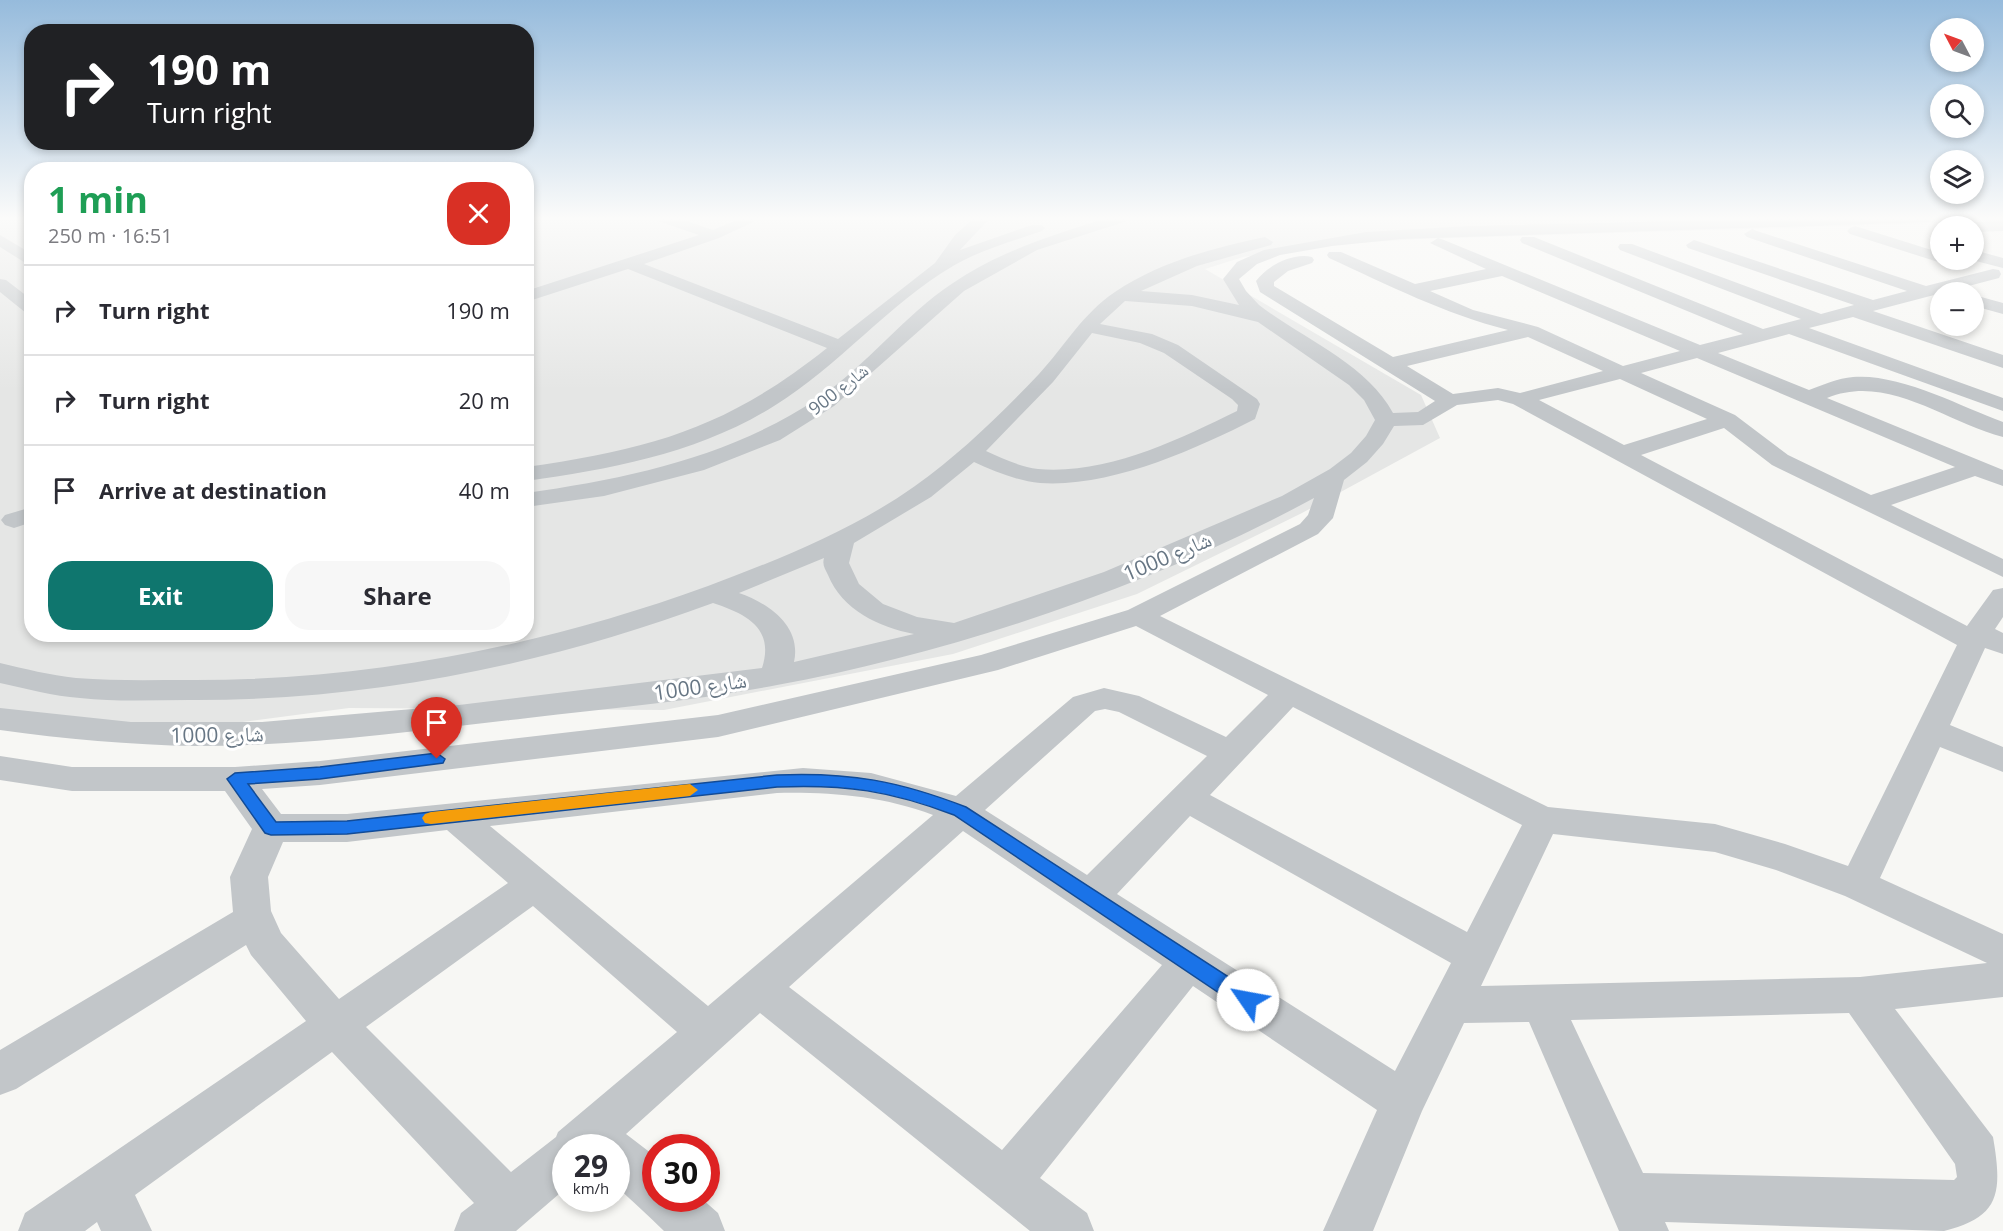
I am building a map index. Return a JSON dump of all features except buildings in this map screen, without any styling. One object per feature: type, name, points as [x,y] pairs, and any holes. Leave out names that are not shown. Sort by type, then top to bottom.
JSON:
[{"type":"street","points":[[534,281],[552,275]]},
{"type":"street","points":[[534,294],[594,275]]},
{"type":"street","points":[[659,275],[842,347]]},
{"type":"street","name":"شارع 900","points":[[534,473],[599,464],[677,443],[740,417],[842,347],[928,275]]},
{"type":"street","name":"شارع 900","points":[[534,499],[604,489],[696,465],[772,435],[827,402],[958,287],[979,275]]},
{"type":"street","name":"شارع 1000","points":[[0,673],[71,687],[230,693],[397,677],[540,647],[713,594],[842,538],[910,500],[946,474],[1047,377],[1088,327],[1121,296],[1161,275]]},
{"type":"street","points":[[1233,275],[1231,279],[1233,288],[1265,319],[1361,385],[1374,399],[1386,420],[1423,418],[1450,401],[1482,395],[1498,394],[1520,399],[1985,639]]},
{"type":"street","points":[[1269,275],[1265,281],[1266,288],[1450,401]]},
{"type":"street","points":[[1380,275],[1467,314],[1531,331],[1727,420],[1780,460],[2003,569]]},
{"type":"street","points":[[1412,290],[1479,275]]},
{"type":"street","points":[[1517,275],[2003,480]]},
{"type":"street","points":[[1616,275],[1762,335]]},
{"type":"street","points":[[1698,275],[1821,320]]},
{"type":"street","points":[[1769,275],[1863,308],[2003,362]]},
{"type":"street","points":[[1887,275],[1930,289]]},
{"type":"street","points":[[1967,282],[1989,275]]},
{"type":"street","points":[[1,285],[22,281]]},
{"type":"street","points":[[1,285],[24,303]]},
{"type":"street","points":[[1520,399],[1863,308],[1930,293]]},
{"type":"street","points":[[1121,296],[1182,298],[1212,303],[1265,319]]},
{"type":"street","points":[[1984,303],[2003,309]]},
{"type":"street","points":[[968,453],[1038,476],[1083,474],[1123,465],[1247,414],[1249,404],[1239,395],[1171,349],[1145,338],[1088,327]]},
{"type":"street","points":[[1791,328],[2003,405]]},
{"type":"street","points":[[1390,364],[1531,331]]},
{"type":"street","points":[[1966,349],[1994,340]]},
{"type":"street","points":[[1809,398],[1843,385],[1868,383],[1889,388],[2003,430]]},
{"type":"street","name":"شارع 1000","points":[[0,719],[55,728],[126,734],[244,735],[465,716],[775,676],[876,654],[960,631],[1055,601],[1151,564],[1260,515],[1333,477],[1366,452],[1380,437],[1386,420]]},
{"type":"street","points":[[1623,453],[1727,420]]},
{"type":"street","points":[[1869,504],[1976,468]]},
{"type":"street","points":[[0,768],[72,779],[235,779],[320,773],[718,726],[987,663],[1138,616],[1309,529],[1320,518],[1333,477]]},
{"type":"street","points":[[842,538],[837,563],[847,588],[873,610],[912,625],[960,631]]},
{"type":"street","points":[[713,594],[741,602],[763,615],[777,632],[781,653],[775,676]]},
{"type":"street","points":[[1858,885],[1931,730],[1985,639],[2003,596]]},
{"type":"street","points":[[1138,616],[1542,820],[1715,838],[1785,858],[1858,885],[2003,952]]},
{"type":"street","points":[[1090,897],[1289,692]]},
{"type":"street","points":[[605,1134],[708,1032],[1084,704],[1104,699],[1128,703],[1230,753]]},
{"type":"street","points":[[1931,730],[2003,760]]},
{"type":"street","points":[[235,779],[271,828]]},
{"type":"street","points":[[271,828],[347,828],[777,781],[826,779],[876,785],[919,795],[960,811],[1403,1102]]},
{"type":"street","points":[[1187,798],[1476,957]]},
{"type":"street","points":[[453,815],[708,1032]]},
{"type":"street","points":[[1348,1231],[1403,1102],[1542,820]]},
{"type":"street","points":[[271,828],[249,877],[252,911],[265,943],[494,1218],[552,1176]]},
{"type":"street","points":[[43,1231],[534,885]]},
{"type":"street","points":[[0,1074],[255,919]]},
{"type":"street","points":[[1006,1182],[1189,962]]},
{"type":"street","points":[[1451,1005],[1860,995],[2003,979]]},
{"type":"street","points":[[759,988],[1069,1231]]},
{"type":"street","points":[[1542,1002],[1636,1214],[1910,1218],[1970,1200],[1980,1189],[1982,1172],[1976,1153],[1860,995]]},
{"type":"street","points":[[105,1188],[127,1231]]},
{"type":"street","points":[[680,1212],[700,1231]]},
{"type":"shaded area","points":[[0,275],[24,275],[24,642],[534,642],[534,275],[1216,275],[1421,395],[1440,438],[1302,513],[1137,594],[953,654],[664,710],[349,708],[142,735],[0,729]]},
{"type":"slow traffic","points":[[431,818],[690,790]]},
{"type":"route","points":[[437,759],[320,773],[235,779],[248,793],[271,828],[347,828],[777,781],[826,779],[876,785],[919,795],[960,811],[1248,1000]]}]
